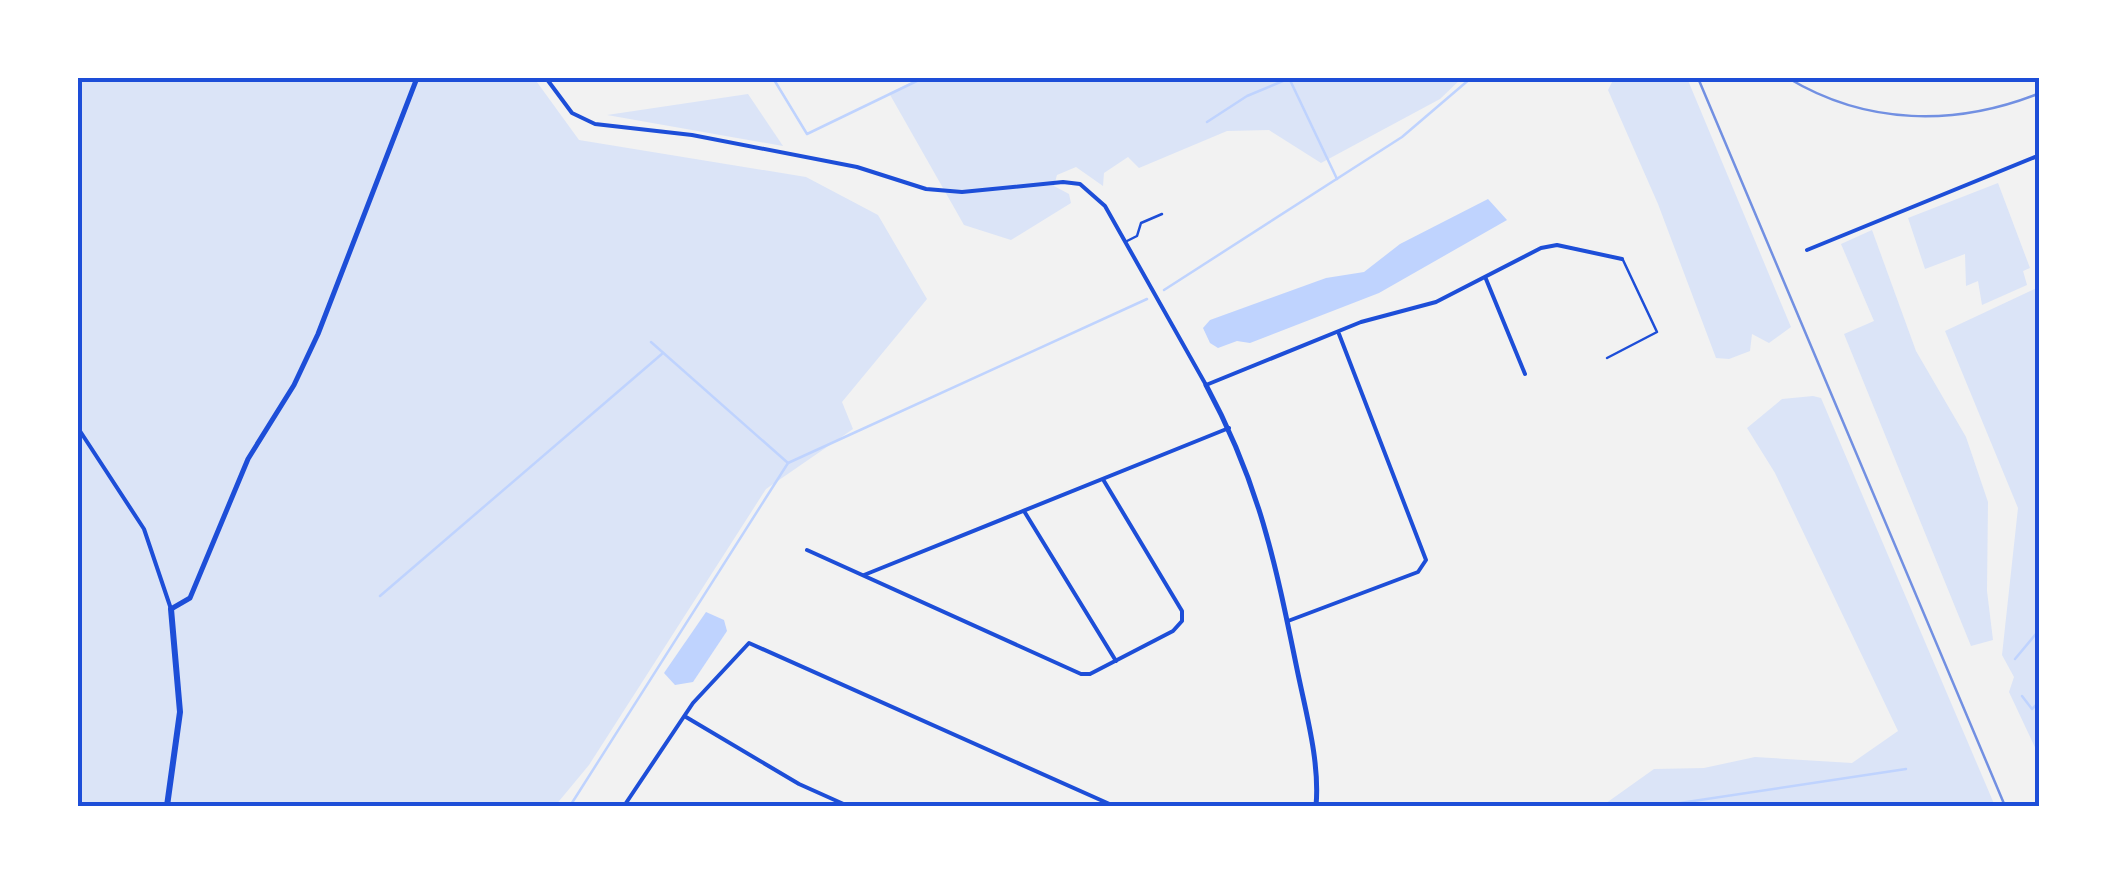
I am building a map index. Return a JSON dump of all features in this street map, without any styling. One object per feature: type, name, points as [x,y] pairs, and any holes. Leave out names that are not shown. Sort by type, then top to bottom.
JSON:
[{"type":"main road","points":[[167,806],[180,712],[171,609]]},
{"type":"street","points":[[78,428],[144,529],[171,609],[190,598],[248,459],[294,385],[318,334],[417,78]]},
{"type":"street","points":[[546,78],[572,113],[595,124],[662,130],[857,167],[926,190],[962,192],[1063,182],[1080,184],[1105,206],[1230,428],[1262,507],[1314,768],[1316,806]]},
{"type":"street","points":[[1807,250],[2040,156]]},
{"type":"street","points":[[1206,384],[1361,322],[1408,311],[1486,279],[1540,248],[1557,245],[1622,259]]},
{"type":"street","points":[[1486,279],[1524,374]]},
{"type":"street","points":[[1287,621],[1418,572],[1426,560],[1339,334]]},
{"type":"street","points":[[864,575],[1230,428]]},
{"type":"street","points":[[806,550],[1081,674],[1174,631],[1182,621],[1182,610],[1104,480]]},
{"type":"street","points":[[1024,511],[1116,660]]},
{"type":"street","points":[[624,806],[685,716],[749,643],[1099,804],[1114,806]]},
{"type":"street","points":[[685,716],[799,784],[848,806]]},
{"type":"lane","points":[[1126,241],[1137,236],[1142,223],[1162,214]]},
{"type":"lane","points":[[1608,358],[1657,332],[1622,259]]},
{"type":"shaded area","points":[[78,78],[534,78],[579,140],[806,177],[878,215],[927,299],[842,402],[853,429],[766,489],[589,765],[555,806],[78,806]]},
{"type":"shaded area","points":[[920,78],[1462,78],[1440,99],[1321,163],[1269,130],[1227,131],[1139,168],[1128,157],[1104,173],[1103,186],[1076,167],[1057,175],[1054,186],[1069,194],[1071,203],[1011,240],[964,225],[889,93]]},
{"type":"shaded area","points":[[1614,78],[1687,78],[1791,327],[1769,343],[1752,334],[1750,351],[1729,359],[1716,358],[1658,204],[1608,90]]},
{"type":"shaded area","points":[[748,94],[783,146],[607,115]]},
{"type":"shaded area","points":[[1998,183],[2030,268],[2023,271],[2027,285],[1982,305],[1978,281],[1966,286],[1965,254],[1925,269],[1908,218]]},
{"type":"shaded area","points":[[1872,230],[1916,351],[1966,437],[1988,502],[1987,591],[1993,640],[1971,646],[1844,334],[1874,321],[1841,244]]},
{"type":"shaded area","points":[[2039,287],[2039,756],[2009,692],[2014,677],[2002,655],[2018,508],[1945,331]]},
{"type":"shaded area","points":[[1821,398],[1995,806],[1602,806],[1654,769],[1704,768],[1755,757],[1852,763],[1898,731],[1775,473],[1747,428],[1782,399]]},
{"type":"water","points":[[1488,199],[1507,220],[1379,293],[1250,343],[1237,341],[1218,348],[1210,343],[1203,328],[1210,320],[1326,278],[1364,272],[1400,244]]},
{"type":"water","points":[[706,612],[724,620],[727,631],[693,682],[675,685],[664,673]]},
{"type":"waterway","points":[[773,78],[807,134],[923,78]]},
{"type":"waterway","points":[[1289,78],[1337,179]]},
{"type":"waterway","points":[[1207,122],[1247,96],[1290,78]]},
{"type":"waterway","points":[[1164,290],[1402,137],[1471,78]]},
{"type":"waterway","points":[[570,806],[788,463],[1147,299]]},
{"type":"waterway","points":[[651,342],[788,463]]},
{"type":"waterway","points":[[380,596],[663,353]]},
{"type":"waterway","points":[[2015,659],[2040,629]]},
{"type":"waterway","points":[[2022,696],[2032,709],[2040,701]]},
{"type":"waterway","points":[[1660,806],[1906,769]]},
{"type":"railway","points":[[1698,78],[2005,806]]},
{"type":"railway","points":[[1788,78],[1848,105],[1911,116],[1976,112],[2040,93]]}]
